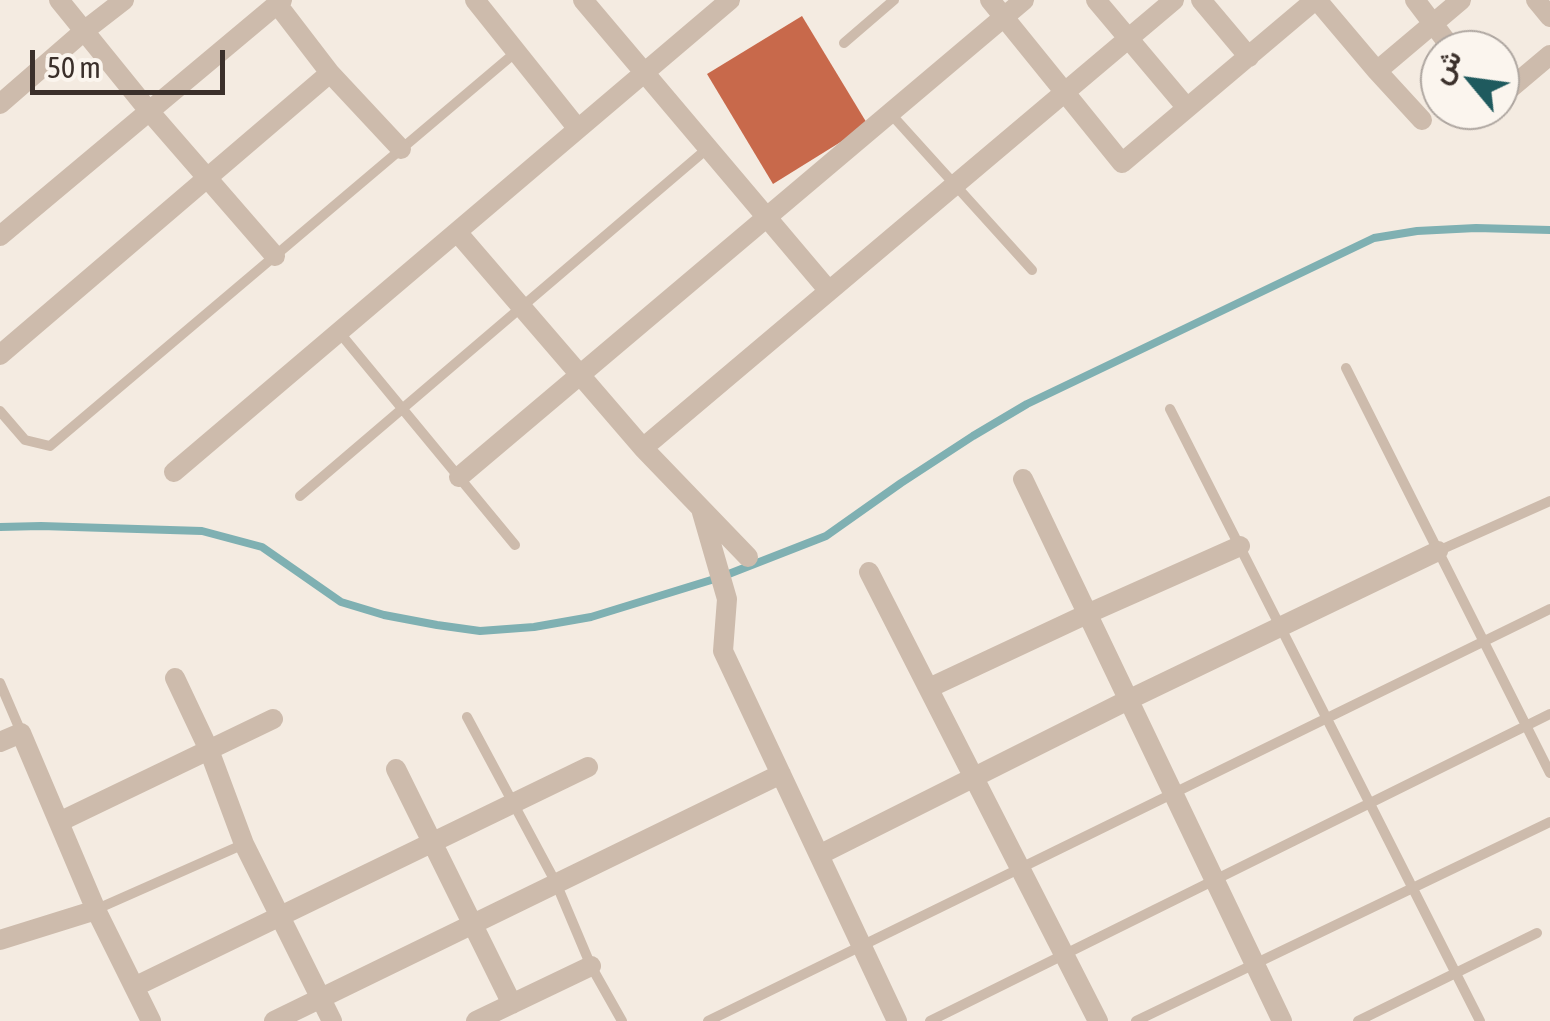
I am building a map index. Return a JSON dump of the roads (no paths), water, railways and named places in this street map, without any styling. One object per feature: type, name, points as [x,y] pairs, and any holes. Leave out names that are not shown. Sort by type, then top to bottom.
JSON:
[{"type":"street","points":[[59,0],[149,112],[274,256]]},
{"type":"street","points":[[0,104],[124,0]]},
{"type":"street","points":[[474,0],[578,129]]},
{"type":"street","points":[[583,0],[829,290]]},
{"type":"street","points":[[174,472],[730,0]]},
{"type":"street","points":[[990,0],[1122,163],[1316,0],[1420,118]]},
{"type":"street","points":[[459,477],[1024,0]]},
{"type":"street","points":[[1096,0],[1187,108]]},
{"type":"street","points":[[643,448],[1174,0]]},
{"type":"street","points":[[1200,0],[1248,57]]},
{"type":"street","points":[[1416,0],[1438,30]]},
{"type":"street","points":[[1376,70],[1462,0]]},
{"type":"street","points":[[1536,0],[1550,16]]},
{"type":"street","points":[[0,236],[280,2],[330,74],[401,149]]},
{"type":"street","points":[[1520,80],[1550,55]]},
{"type":"street","points":[[0,355],[330,74]]},
{"type":"street","points":[[457,232],[643,448],[748,557]]},
{"type":"street","points":[[1023,479],[1282,1021]]},
{"type":"street","points":[[702,509],[727,599],[723,652],[897,1021]]},
{"type":"street","points":[[929,688],[1240,546]]},
{"type":"street","points":[[819,854],[1438,551]]},
{"type":"street","points":[[870,572],[1098,1021]]},
{"type":"street","points":[[175,678],[209,750],[244,844],[332,1021]]},
{"type":"street","points":[[59,822],[273,719]]},
{"type":"street","points":[[0,742],[21,733],[96,910],[152,1021]]},
{"type":"street","points":[[134,987],[588,768]]},
{"type":"street","points":[[396,769],[512,1004]]},
{"type":"street","points":[[274,1021],[781,774]]},
{"type":"street","points":[[0,940],[96,910]]},
{"type":"street","points":[[476,1021],[590,966]]},
{"type":"lane","points":[[844,43],[894,0]]},
{"type":"lane","points":[[0,410],[25,440],[50,446],[516,52]]},
{"type":"lane","points":[[890,113],[1032,270]]},
{"type":"lane","points":[[300,496],[709,148]]},
{"type":"lane","points":[[339,332],[515,545]]},
{"type":"lane","points":[[1346,368],[1550,773]]},
{"type":"lane","points":[[1170,409],[1480,1021]]},
{"type":"lane","points":[[1438,551],[1550,500]]},
{"type":"lane","points":[[708,1021],[1550,609]]},
{"type":"lane","points":[[0,683],[21,733]]},
{"type":"lane","points":[[930,1021],[1550,714]]},
{"type":"lane","points":[[467,717],[556,883],[590,966],[622,1021]]},
{"type":"lane","points":[[1136,1021],[1550,822]]},
{"type":"lane","points":[[96,910],[244,844]]},
{"type":"lane","points":[[1358,1021],[1538,933]]},
{"type":"waterway","points":[[0,527],[202,531],[262,547],[341,602],[437,625],[480,631],[591,617],[721,577],[826,536],[901,483],[1027,404],[1374,238],[1476,228],[1550,230]]}]
